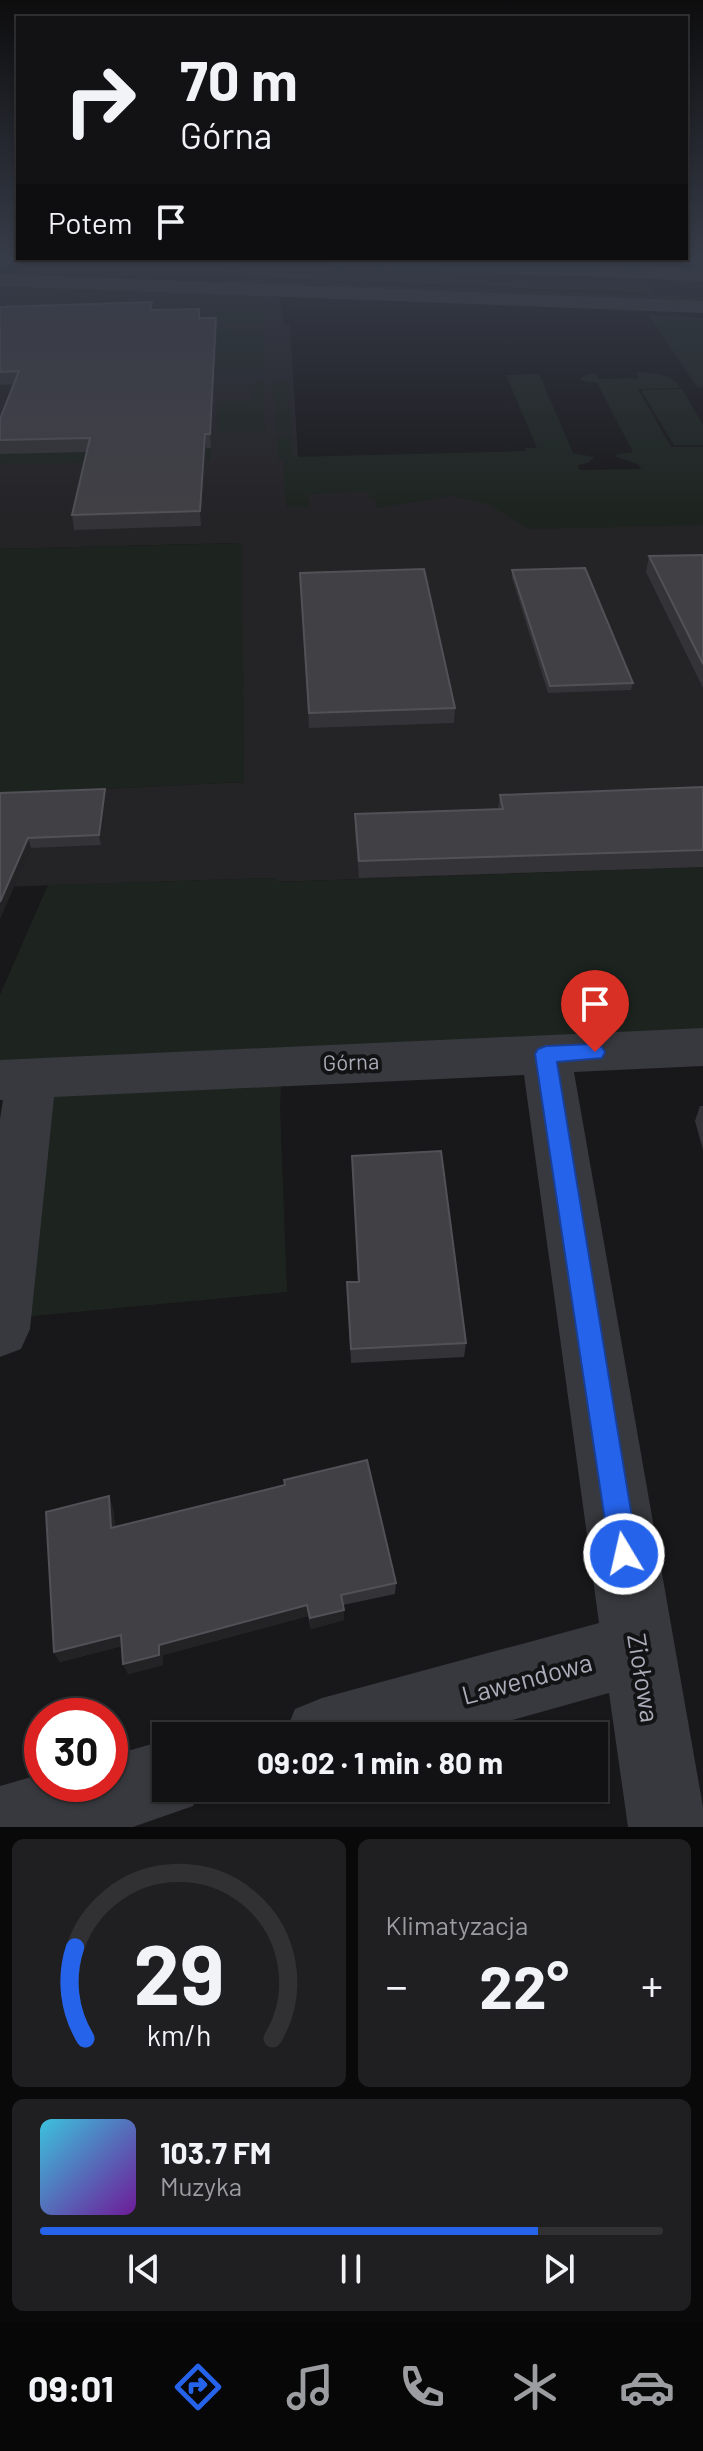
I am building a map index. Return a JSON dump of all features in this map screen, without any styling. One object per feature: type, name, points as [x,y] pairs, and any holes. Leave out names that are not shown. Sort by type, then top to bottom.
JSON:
[{"type":"street","name":"Górna","points":[[16,1079],[703,1047]]},
{"type":"street","name":"Ziołowa","points":[[546,1054],[667,1827]]},
{"type":"street","points":[[0,1329],[16,1079]]},
{"type":"street","name":"Lawendowa","points":[[372,1722],[639,1648]]},
{"type":"street","points":[[0,1825],[152,1783]]},
{"type":"shaded area","points":[[0,346],[291,346],[298,458],[543,479],[703,475],[703,867],[276,882],[275,878],[0,887],[0,794],[244,782],[241,543],[0,549]]},
{"type":"shaded area","points":[[216,346],[264,346],[264,374],[215,373]]},
{"type":"shaded area","points":[[669,346],[703,346],[703,387],[698,388]]},
{"type":"shaded area","points":[[595,373],[599,379],[639,378],[636,373],[655,374],[667,377],[681,388],[638,389],[671,447],[703,447],[703,525],[529,529],[488,504],[453,496],[377,508],[375,498],[370,498],[369,492],[308,494],[309,507],[286,507],[283,459],[278,459],[277,437],[291,436],[293,457],[526,451],[525,448],[537,448],[506,375],[539,374],[573,453],[594,457],[588,463],[578,465],[580,470],[641,469],[638,464],[616,457],[617,454],[633,452],[597,383],[579,380]]},
{"type":"shaded area","points":[[254,382],[264,382],[265,431],[217,432],[218,402],[253,401]]},
{"type":"shaded area","points":[[274,382],[288,382],[291,431],[276,431]]},
{"type":"shaded area","points":[[682,389],[703,425],[703,445],[674,445],[641,390]]},
{"type":"shaded area","points":[[211,448],[211,461],[0,464],[0,454]]},
{"type":"shaded area","points":[[242,543],[244,782],[0,794],[0,549]]},
{"type":"shaded area","points":[[703,867],[703,1047],[282,1065],[280,1108],[287,1292],[1,1319],[31,1079],[0,1080],[0,995],[48,885],[276,878],[276,882]]},
{"type":"building","points":[[0,346],[215,346],[210,434],[205,434],[200,511],[72,515],[90,438],[0,440],[0,419],[19,371],[0,372]]},
{"type":"building","points":[[703,555],[703,664],[649,556]]},
{"type":"building","points":[[585,568],[633,683],[550,686],[512,570]]},
{"type":"building","points":[[424,569],[455,708],[309,713],[300,573]]},
{"type":"building","points":[[703,787],[703,850],[359,861],[355,814],[503,809],[500,795]]},
{"type":"building","points":[[105,789],[99,835],[28,838],[0,902],[0,793]]},
{"type":"building","points":[[441,1151],[466,1343],[351,1349],[347,1282],[359,1282],[352,1156]]},
{"type":"building","points":[[367,1460],[396,1583],[341,1595],[344,1610],[310,1618],[307,1605],[159,1645],[159,1655],[123,1664],[121,1635],[54,1652],[46,1512],[109,1496],[111,1528],[285,1485],[284,1480]]},
{"type":"route","points":[[595,1052],[546,1054],[624,1554]]}]
